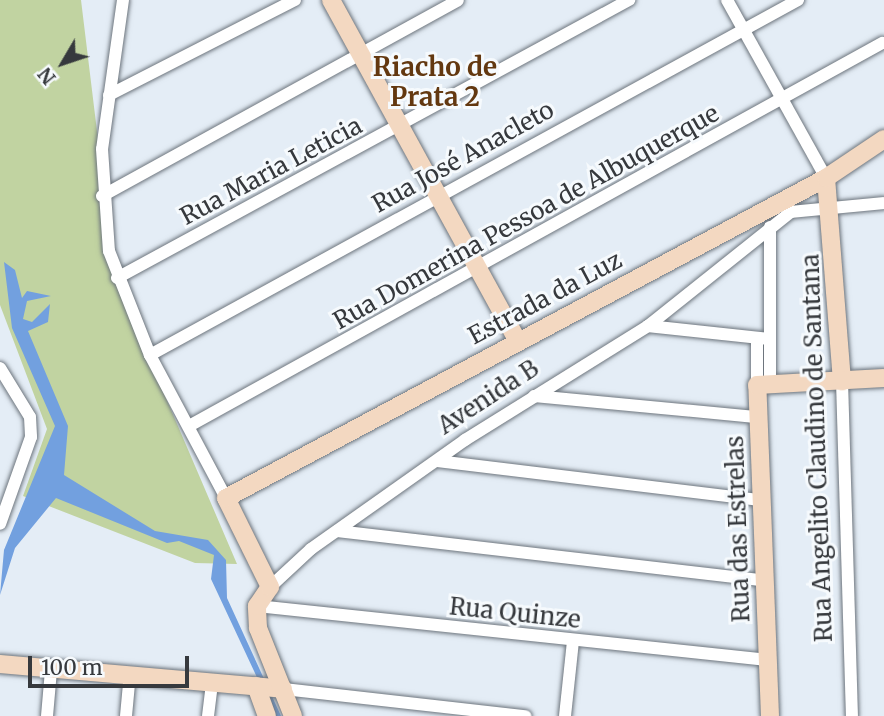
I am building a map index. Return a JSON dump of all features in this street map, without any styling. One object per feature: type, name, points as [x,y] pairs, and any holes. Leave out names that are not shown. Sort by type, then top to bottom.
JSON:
[{"type":"street","points":[[123,0],[109,95],[102,196],[117,278],[150,355],[270,587]]},
{"type":"street","points":[[109,95],[295,0]]},
{"type":"street","points":[[331,0],[517,340]]},
{"type":"street","points":[[102,196],[458,0]]},
{"type":"street","name":"Rua Maria Leticia","points":[[117,278],[400,127],[629,0]]},
{"type":"street","points":[[727,0],[826,178]]},
{"type":"street","name":"Rua José Anacleto","points":[[150,355],[437,195],[798,0]]},
{"type":"street","name":"Rua Domerina Pessoa de Albuquerque","points":[[189,426],[883,43]]},
{"type":"street","name":"Estrada da Luz","points":[[226,498],[517,340],[826,178],[884,139]]},
{"type":"street","name":"Rua Angelito Claudino de Santana","points":[[826,178],[833,207],[842,381],[852,716]]},
{"type":"street","name":"Avenida B","points":[[257,606],[270,587],[337,531],[534,396],[648,326],[791,212],[884,203]]},
{"type":"street","name":"Rua das Estrelas","points":[[770,227],[763,339],[764,384],[758,417],[770,716]]},
{"type":"street","points":[[648,326],[763,339]]},
{"type":"street","points":[[0,368],[30,417],[31,437],[0,524]]},
{"type":"street","points":[[764,384],[884,378]]},
{"type":"street","points":[[534,396],[758,417]]},
{"type":"street","points":[[437,461],[761,500]]},
{"type":"street","points":[[337,531],[766,581]]},
{"type":"street","points":[[257,606],[258,628],[293,716]]},
{"type":"street","name":"Rua Quinze","points":[[257,606],[768,660]]},
{"type":"street","points":[[565,716],[573,641]]},
{"type":"street","points":[[0,664],[212,681],[525,716]]},
{"type":"street","points":[[47,716],[51,670]]},
{"type":"street","points":[[126,716],[130,673]]},
{"type":"street","points":[[208,716],[212,681]]},
{"type":"street","points":[[257,687],[267,716]]},
{"type":"green space","points":[[0,0],[81,0],[115,279],[237,564],[195,563],[23,496],[47,429],[0,305]]},
{"type":"water","points":[[4,262],[15,270],[22,298],[27,291],[51,296],[27,301],[23,319],[32,322],[50,304],[48,322],[28,331],[68,426],[64,475],[155,531],[208,540],[226,560],[227,598],[281,716],[275,716],[211,579],[214,555],[179,541],[167,543],[56,498],[15,548],[0,595],[4,550],[55,426],[12,328]]},
{"type":"district","name":"Riacho de Prata 2","points":[[435,82]]}]
